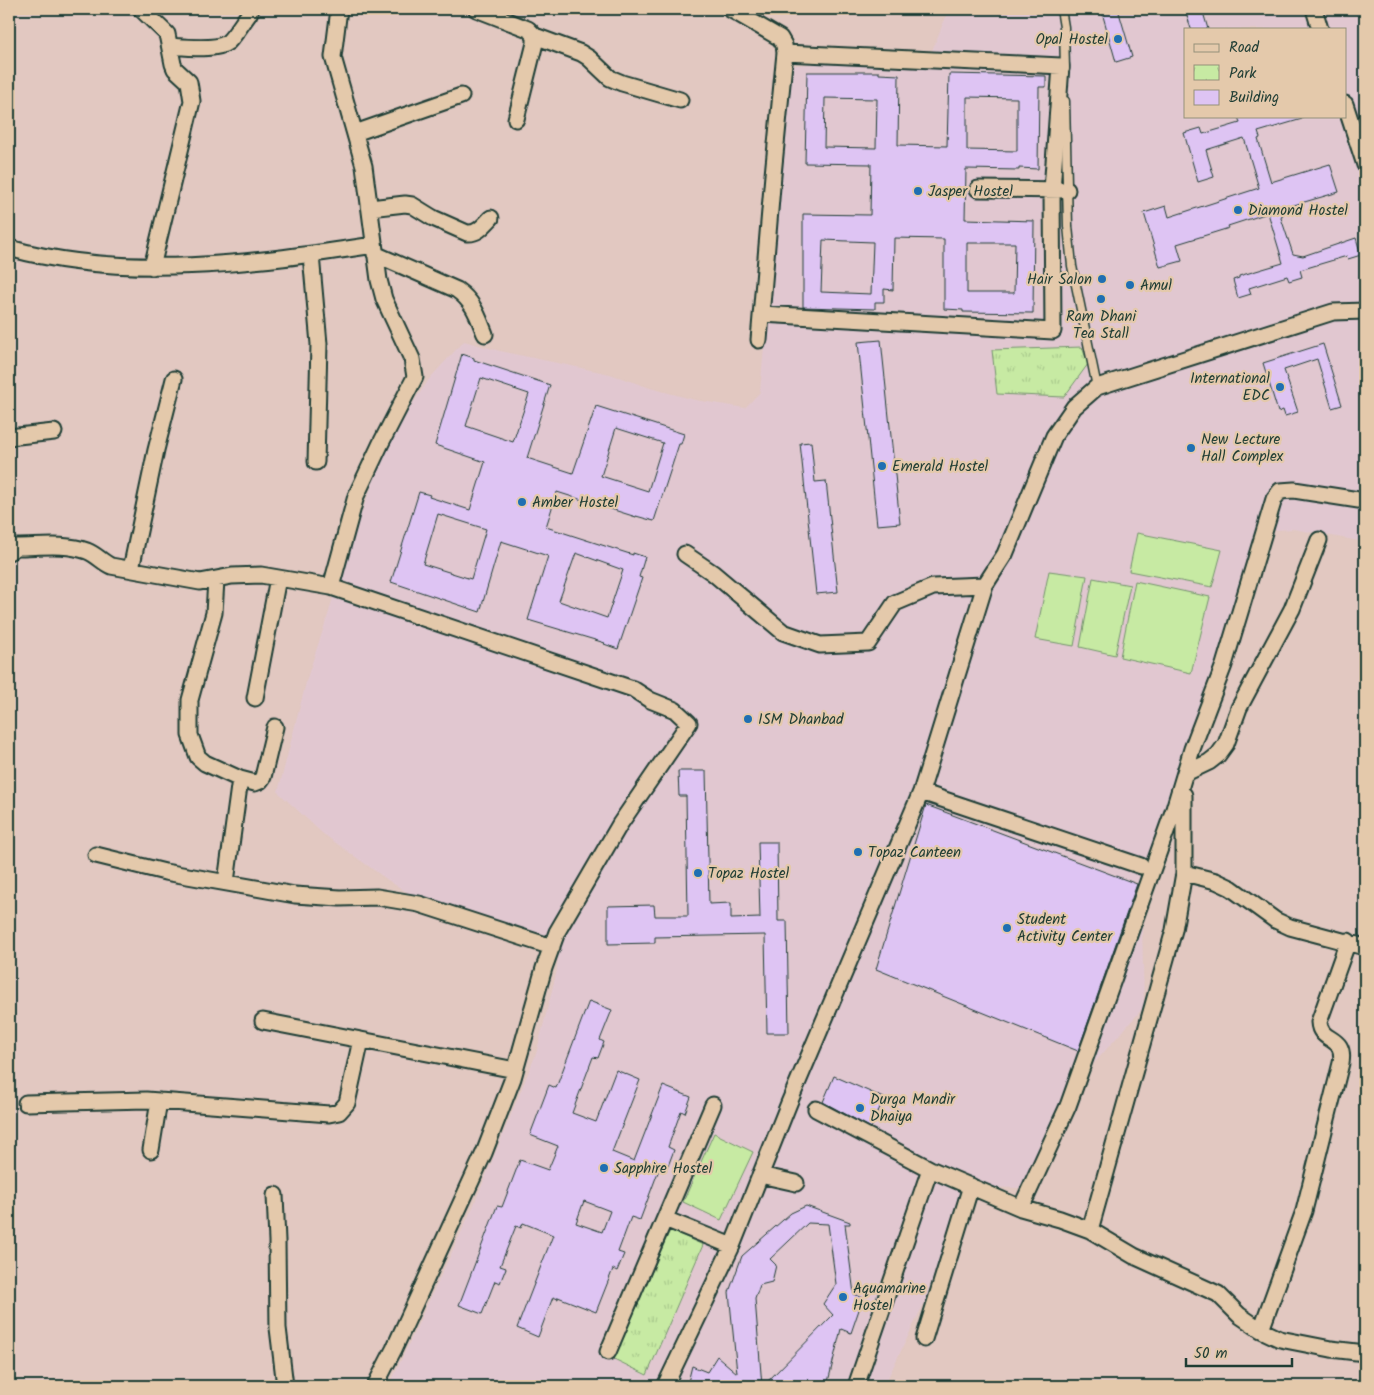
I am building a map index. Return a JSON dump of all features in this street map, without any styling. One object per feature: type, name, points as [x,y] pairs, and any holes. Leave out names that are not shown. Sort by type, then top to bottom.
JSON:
[{"type":"street","points":[[141,9],[167,34],[175,69],[189,82],[192,101],[152,267]]},
{"type":"street","points":[[170,46],[209,47],[227,43],[251,9]]},
{"type":"street","points":[[331,587],[356,496],[415,377],[412,360],[384,299],[374,249],[364,166],[333,57],[339,9]]},
{"type":"street","points":[[476,9],[528,29],[534,36],[580,53],[589,58],[610,78],[680,100]]},
{"type":"street","points":[[730,9],[780,38],[784,45],[785,53],[759,340]]},
{"type":"street","points":[[1314,9],[1320,28]]},
{"type":"street","points":[[516,119],[535,43],[534,36]]},
{"type":"street","points":[[762,314],[1053,331],[1059,190],[1061,66],[785,53]]},
{"type":"street","points":[[355,133],[461,96]]},
{"type":"street","points":[[1346,107],[1365,165]]},
{"type":"street","points":[[978,189],[1059,190]]},
{"type":"street","points":[[370,208],[412,205],[433,218],[473,234],[491,218]]},
{"type":"street","points":[[9,248],[71,261],[152,267],[261,261],[374,249],[458,290],[473,305],[486,334]]},
{"type":"street","points":[[311,255],[319,344],[316,462]]},
{"type":"street","points":[[665,1386],[732,1246],[921,792],[985,585],[1005,554],[1054,436],[1074,407],[1097,387],[1333,312],[1363,309]]},
{"type":"street","points":[[131,569],[156,450],[174,379]]},
{"type":"street","points":[[9,437],[54,432]]},
{"type":"street","points":[[1021,1208],[1068,1106],[1185,777],[1192,749],[1224,665],[1274,500],[1277,494],[1285,490],[1294,490],[1365,501]]},
{"type":"street","points":[[1185,777],[1218,755],[1226,744],[1239,708],[1292,609],[1319,540]]},
{"type":"street","points":[[9,552],[16,547],[69,546],[88,551],[96,555],[103,563],[200,582],[232,576],[261,575],[331,587],[634,688],[650,700],[675,710],[689,723],[620,824],[557,932],[515,1070],[484,1153],[394,1349],[372,1385]]},
{"type":"street","points":[[685,554],[713,573],[783,632],[820,645],[868,643],[895,603],[933,587],[985,585]]},
{"type":"street","points":[[255,698],[278,578]]},
{"type":"street","points":[[216,580],[214,613],[190,700],[190,735],[198,757],[240,779],[255,783],[263,777],[275,727]]},
{"type":"street","points":[[1090,1230],[1174,930],[1184,873],[1185,777]]},
{"type":"street","points":[[226,882],[240,779]]},
{"type":"street","points":[[921,792],[1141,866]]},
{"type":"street","points":[[96,855],[165,872],[295,894],[340,898],[377,896],[418,904],[552,947]]},
{"type":"street","points":[[1184,873],[1230,888],[1275,920],[1290,927],[1365,946]]},
{"type":"street","points":[[1262,1330],[1304,1211],[1341,1063],[1342,1057],[1339,1045],[1324,1035],[1319,1022],[1348,941]]},
{"type":"street","points":[[263,1022],[515,1070]]},
{"type":"street","points":[[26,1103],[158,1101],[329,1114],[339,1112],[347,1103],[361,1040]]},
{"type":"street","points":[[151,1150],[158,1101]]},
{"type":"street","points":[[608,1352],[713,1105]]},
{"type":"street","points":[[816,1109],[930,1169],[1021,1208],[1090,1230],[1134,1256],[1218,1294],[1239,1315],[1280,1339],[1331,1349],[1365,1352]]},
{"type":"street","points":[[856,1386],[930,1169]]},
{"type":"street","points":[[760,1175],[796,1183]]},
{"type":"street","points":[[924,1339],[971,1186]]},
{"type":"street","points":[[275,1195],[278,1328],[285,1386]]},
{"type":"street","points":[[665,1219],[732,1246]]},
{"type":"lane","points":[[1061,9],[1064,27],[1059,190],[1068,226],[1072,266],[1097,387]]},
{"type":"shaded area","name":"ISM Dhanbad","points":[[949,9],[1365,9],[1365,542],[1293,529],[1258,531],[1212,687],[1149,854],[1141,886],[1144,1007],[1072,1088],[1023,1188],[962,1187],[927,1297],[884,1386],[389,1386],[473,1207],[536,1054],[557,970],[558,954],[528,948],[465,927],[392,883],[322,833],[278,792],[308,675],[329,612],[341,567],[391,435],[430,378],[464,341],[500,351],[610,374],[650,388],[695,400],[745,408],[760,392],[773,278],[786,66],[931,53]]},
{"type":"green space","points":[[1082,347],[1088,364],[1064,397],[997,394],[992,350]]},
{"type":"green space","points":[[1137,533],[1222,550],[1212,587],[1129,571]]},
{"type":"green space","points":[[1049,571],[1087,576],[1074,646],[1035,639]]},
{"type":"green space","points":[[1093,578],[1130,585],[1115,655],[1080,647]]},
{"type":"green space","points":[[1135,581],[1210,597],[1191,673],[1120,657]]},
{"type":"green space","points":[[714,1133],[753,1152],[721,1220],[683,1202]]},
{"type":"green space","points":[[670,1230],[703,1245],[647,1375],[614,1359]]},
{"type":"building","name":"Opal Hostel","points":[[1101,9],[1118,9],[1132,57],[1116,62]]},
{"type":"building","points":[[1185,9],[1202,9],[1208,28],[1191,28]]},
{"type":"building","name":"Jasper Hostel","points":[[807,72],[879,72],[879,74],[899,75],[898,145],[947,146],[949,74],[1046,76],[1046,87],[1039,87],[1038,169],[966,169],[965,219],[1034,221],[1033,313],[963,312],[963,310],[944,309],[944,239],[894,238],[893,290],[884,289],[884,302],[875,302],[875,309],[803,307],[803,214],[870,215],[871,164],[805,163]],"holes":[[[967,97],[1017,98],[1017,151],[967,150]],[[825,98],[877,99],[876,148],[824,147]],[[823,240],[873,242],[871,294],[821,292]],[[967,243],[1015,243],[1014,293],[967,293]]]},
{"type":"building","name":"Diamond Hostel","points":[[1239,118],[1302,118],[1258,132],[1260,138],[1258,139],[1271,182],[1330,164],[1339,192],[1287,207],[1281,218],[1293,254],[1303,256],[1356,238],[1361,255],[1348,259],[1347,256],[1300,270],[1302,277],[1289,281],[1287,276],[1249,288],[1251,294],[1238,298],[1233,280],[1239,278],[1239,276],[1283,263],[1268,213],[1228,226],[1229,228],[1177,244],[1182,261],[1160,267],[1144,213],[1166,206],[1169,217],[1259,188],[1244,138],[1206,150],[1214,177],[1198,182],[1184,133],[1201,128],[1203,134],[1240,123]]},
{"type":"building","points":[[881,340],[900,523],[877,525],[858,342]]},
{"type":"building","name":"International EDC","points":[[1323,344],[1342,405],[1332,408],[1317,359],[1284,370],[1298,412],[1285,416],[1283,410],[1278,412],[1263,363]]},
{"type":"building","name":"Amber Hostel","points":[[462,354],[474,358],[474,360],[550,385],[527,458],[573,473],[596,406],[684,434],[654,521],[557,492],[546,527],[633,555],[633,553],[645,557],[639,577],[642,578],[618,649],[605,643],[528,620],[548,556],[501,541],[480,612],[391,582],[419,492],[470,510],[485,462],[435,445]],"holes":[[[481,378],[529,394],[513,442],[466,426]],[[616,428],[663,443],[648,491],[601,476]],[[438,514],[486,529],[471,579],[423,564]],[[576,553],[623,570],[607,618],[559,601]]]},
{"type":"building","points":[[811,442],[815,482],[826,481],[838,592],[816,594],[800,443]]},
{"type":"building","name":"Topaz Hostel","points":[[678,771],[706,771],[709,904],[731,903],[731,919],[760,918],[758,842],[777,842],[778,921],[787,921],[789,1033],[767,1033],[765,935],[655,937],[655,943],[608,944],[608,906],[654,905],[655,916],[688,916],[686,796],[679,796]]},
{"type":"building","name":"Student Activity Center","points":[[926,805],[1137,884],[1078,1051],[876,969]]},
{"type":"building","name":"Sapphire Hostel","points":[[589,1001],[612,1010],[600,1040],[604,1042],[598,1058],[593,1057],[572,1113],[596,1122],[616,1070],[640,1080],[612,1152],[634,1161],[663,1086],[691,1097],[685,1113],[681,1111],[668,1147],[674,1150],[668,1166],[661,1164],[640,1220],[631,1217],[618,1252],[624,1254],[617,1271],[613,1269],[596,1312],[558,1297],[558,1299],[553,1297],[538,1337],[517,1328],[553,1235],[523,1223],[521,1228],[516,1226],[500,1266],[506,1268],[500,1283],[495,1281],[482,1314],[459,1305],[497,1206],[502,1207],[520,1160],[548,1170],[558,1146],[530,1135],[549,1085],[556,1088]],"holes":[[[584,1201],[610,1211],[602,1232],[576,1223]]]},
{"type":"building","points":[[834,1076],[884,1098],[871,1128],[823,1102]]},
{"type":"building","name":"Aquamarine Hostel","points":[[806,1206],[850,1222],[850,1224],[845,1224],[854,1294],[863,1298],[851,1333],[841,1329],[827,1386],[763,1386],[833,1315],[823,1304],[836,1284],[828,1224],[808,1223],[770,1259],[776,1265],[772,1282],[760,1285],[755,1299],[762,1386],[687,1386],[692,1366],[707,1372],[717,1356],[737,1373],[729,1292],[742,1256],[791,1213]]},
{"type":"place","name":"Opal Hostel","points":[[1118,39]]},
{"type":"place","name":"Jasper Hostel","points":[[918,191]]},
{"type":"place","name":"Diamond Hostel","points":[[1238,210]]},
{"type":"place","name":"Hair Salon","points":[[1102,279]]},
{"type":"place","name":"Amul","points":[[1130,285]]},
{"type":"place","name":"Ram Dhani Tea Stall","points":[[1101,299]]},
{"type":"place","name":"International EDC","points":[[1280,387]]},
{"type":"place","name":"New Lecture Hall Complex","points":[[1191,448]]},
{"type":"place","name":"Emerald Hostel","points":[[882,466]]},
{"type":"place","name":"Amber Hostel","points":[[522,502]]},
{"type":"place","name":"ISM Dhanbad","points":[[748,719]]},
{"type":"place","name":"Topaz Canteen","points":[[858,852]]},
{"type":"place","name":"Topaz Hostel","points":[[698,873]]},
{"type":"place","name":"Student Activity Center","points":[[1007,928]]},
{"type":"place","name":"Durga Mandir Dhaiya","points":[[860,1108]]},
{"type":"place","name":"Sapphire Hostel","points":[[604,1168]]},
{"type":"place","name":"Aquamarine Hostel","points":[[843,1297]]}]
